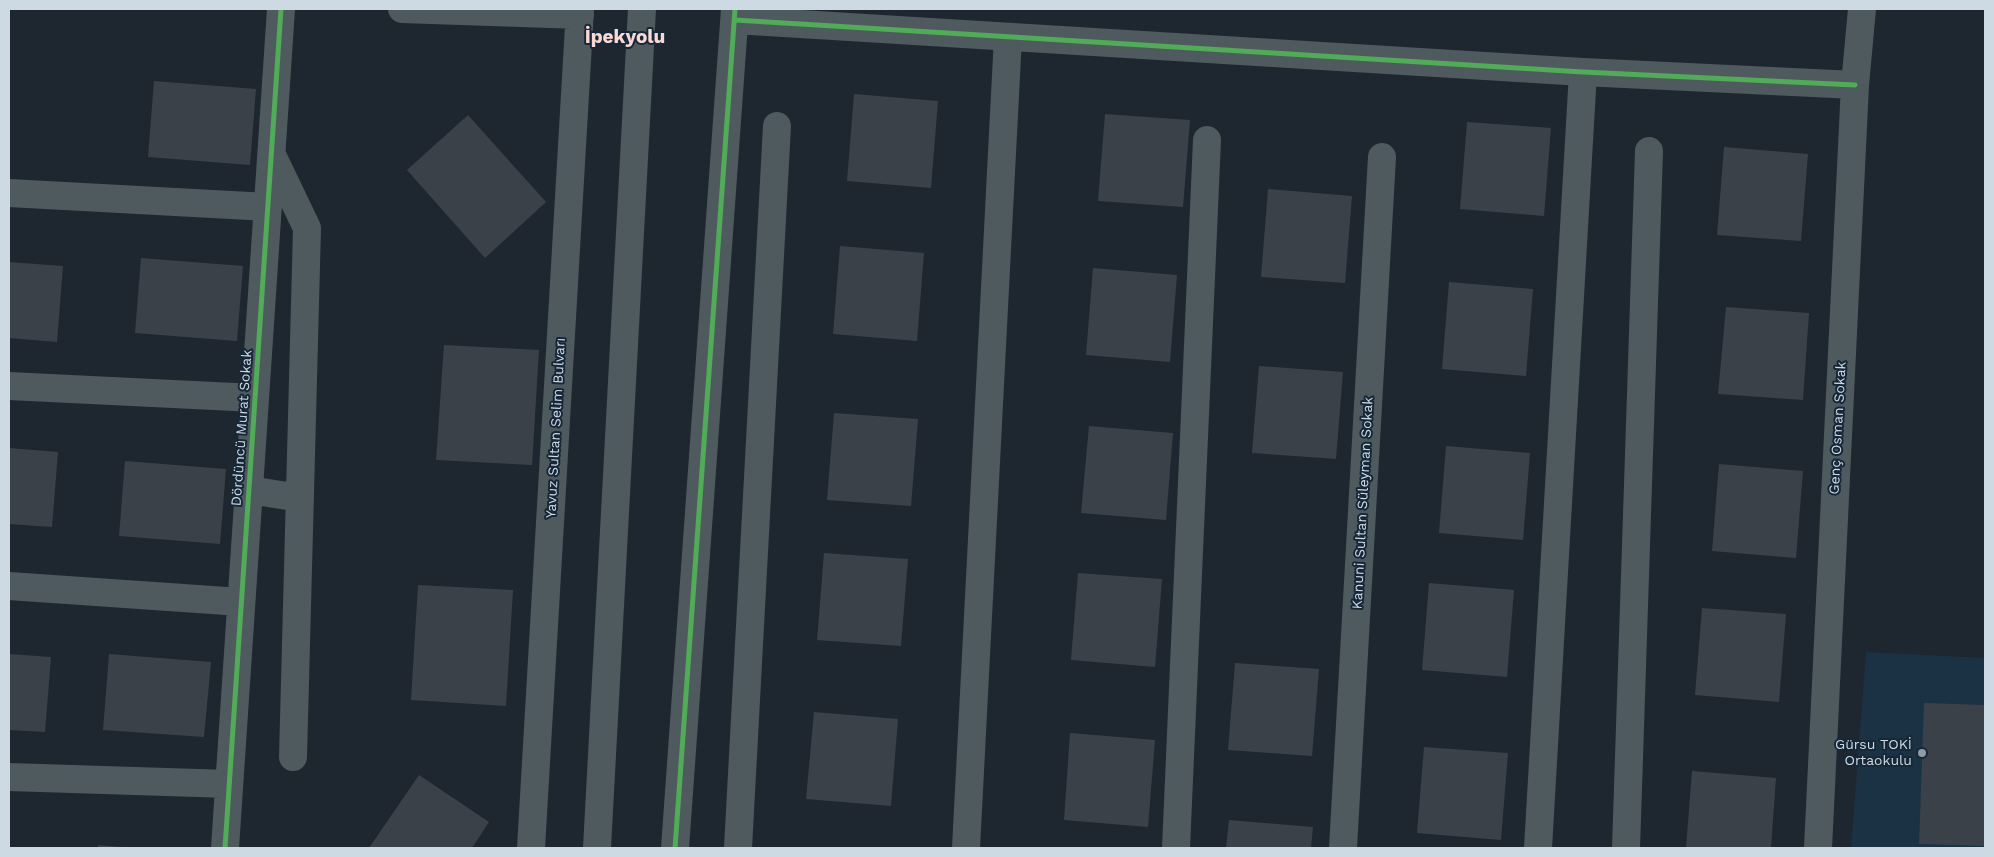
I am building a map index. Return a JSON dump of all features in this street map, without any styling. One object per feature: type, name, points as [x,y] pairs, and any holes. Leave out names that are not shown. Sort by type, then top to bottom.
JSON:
[{"type":"street","name":"Dördüncü Murat Sokak","points":[[225,848],[282,9]]},
{"type":"street","points":[[402,9],[580,12]]},
{"type":"street","points":[[597,848],[642,9]]},
{"type":"street","name":"Genç Osman Sokak","points":[[1818,848],[1855,85],[1862,9]]},
{"type":"street","name":"Yavuz Sultan Selim Bulvarı","points":[[532,848],[580,12]]},
{"type":"street","points":[[675,848],[735,15],[1008,37],[1583,72],[1855,85]]},
{"type":"street","points":[[966,848],[1008,37]]},
{"type":"street","points":[[1538,848],[1583,72]]},
{"type":"street","points":[[738,848],[777,126]]},
{"type":"street","points":[[1176,848],[1206,140]]},
{"type":"street","points":[[1626,848],[1649,151]]},
{"type":"street","points":[[271,154],[307,228],[293,757]]},
{"type":"street","name":"Kanuni Sultan Süleyman Sokak","points":[[1343,848],[1382,157]]},
{"type":"street","points":[[9,193],[268,207]]},
{"type":"street","points":[[9,386],[255,398]]},
{"type":"street","points":[[249,490],[300,498]]},
{"type":"street","points":[[9,586],[241,602]]},
{"type":"street","points":[[9,777],[229,784]]},
{"type":"shaded area","name":"Gürsu TOKİ Ortaokulu","points":[[1866,652],[1985,658],[1985,848],[1851,848]]},
{"type":"building","points":[[154,81],[256,89],[250,165],[148,157]]},
{"type":"building","points":[[854,94],[938,101],[931,188],[847,181]]},
{"type":"building","points":[[1105,114],[1190,120],[1183,207],[1098,201]]},
{"type":"building","points":[[468,115],[546,202],[485,258],[407,170]]},
{"type":"building","points":[[1467,122],[1551,128],[1544,216],[1460,209]]},
{"type":"building","points":[[1724,147],[1808,154],[1801,241],[1717,235]]},
{"type":"building","points":[[1268,189],[1352,196],[1345,283],[1261,277]]},
{"type":"building","points":[[840,246],[924,253],[917,341],[833,334]]},
{"type":"building","points":[[141,258],[243,266],[237,341],[135,333]]},
{"type":"building","points":[[9,262],[63,266],[57,342],[9,338]]},
{"type":"building","points":[[1093,268],[1177,275],[1170,362],[1086,355]]},
{"type":"building","points":[[1449,282],[1533,289],[1526,376],[1442,369]]},
{"type":"building","points":[[1726,307],[1809,313],[1803,400],[1718,394]]},
{"type":"building","points":[[444,345],[539,350],[532,465],[436,460]]},
{"type":"building","points":[[1259,366],[1343,372],[1336,459],[1252,453]]},
{"type":"building","points":[[834,413],[918,419],[911,506],[827,500]]},
{"type":"building","points":[[1089,426],[1173,433],[1166,520],[1081,513]]},
{"type":"building","points":[[1446,446],[1530,453],[1523,540],[1439,533]]},
{"type":"building","points":[[9,448],[58,452],[52,527],[9,524]]},
{"type":"building","points":[[125,461],[226,469],[220,544],[119,536]]},
{"type":"building","points":[[1719,464],[1803,471],[1796,558],[1712,551]]},
{"type":"building","points":[[824,553],[908,559],[901,646],[817,640]]},
{"type":"building","points":[[1078,573],[1162,579],[1155,667],[1071,660]]},
{"type":"building","points":[[1429,583],[1514,590],[1507,677],[1422,670]]},
{"type":"building","points":[[418,585],[513,590],[506,706],[411,700]]},
{"type":"building","points":[[1702,608],[1786,614],[1779,702],[1695,695]]},
{"type":"building","points":[[9,654],[51,657],[45,732],[9,730]]},
{"type":"building","points":[[109,654],[211,662],[204,737],[103,730]]},
{"type":"building","points":[[1235,663],[1319,669],[1312,756],[1228,750]]},
{"type":"building","points":[[1924,703],[1985,705],[1985,846],[1919,844]]},
{"type":"building","points":[[814,712],[898,719],[891,806],[806,799]]},
{"type":"building","points":[[1070,733],[1155,740],[1148,827],[1064,820]]},
{"type":"building","points":[[1424,747],[1508,753],[1501,840],[1417,833]]},
{"type":"building","points":[[1692,771],[1776,778],[1771,848],[1686,848]]},
{"type":"building","points":[[419,775],[489,822],[472,848],[369,848]]},
{"type":"building","points":[[1229,820],[1313,827],[1311,848],[1226,848]]},
{"type":"building","points":[[98,845],[122,847],[122,848],[98,848]]},
{"type":"cycle path","points":[[225,848],[281,9]]},
{"type":"cycle path","points":[[675,848],[735,9]]},
{"type":"cycle path","points":[[735,20],[1583,72],[1855,85]]},
{"type":"place","name":"Gürsu TOKİ Ortaokulu","points":[[1922,753]]},
{"type":"district","name":"İpekyolu","points":[[625,37]]}]
